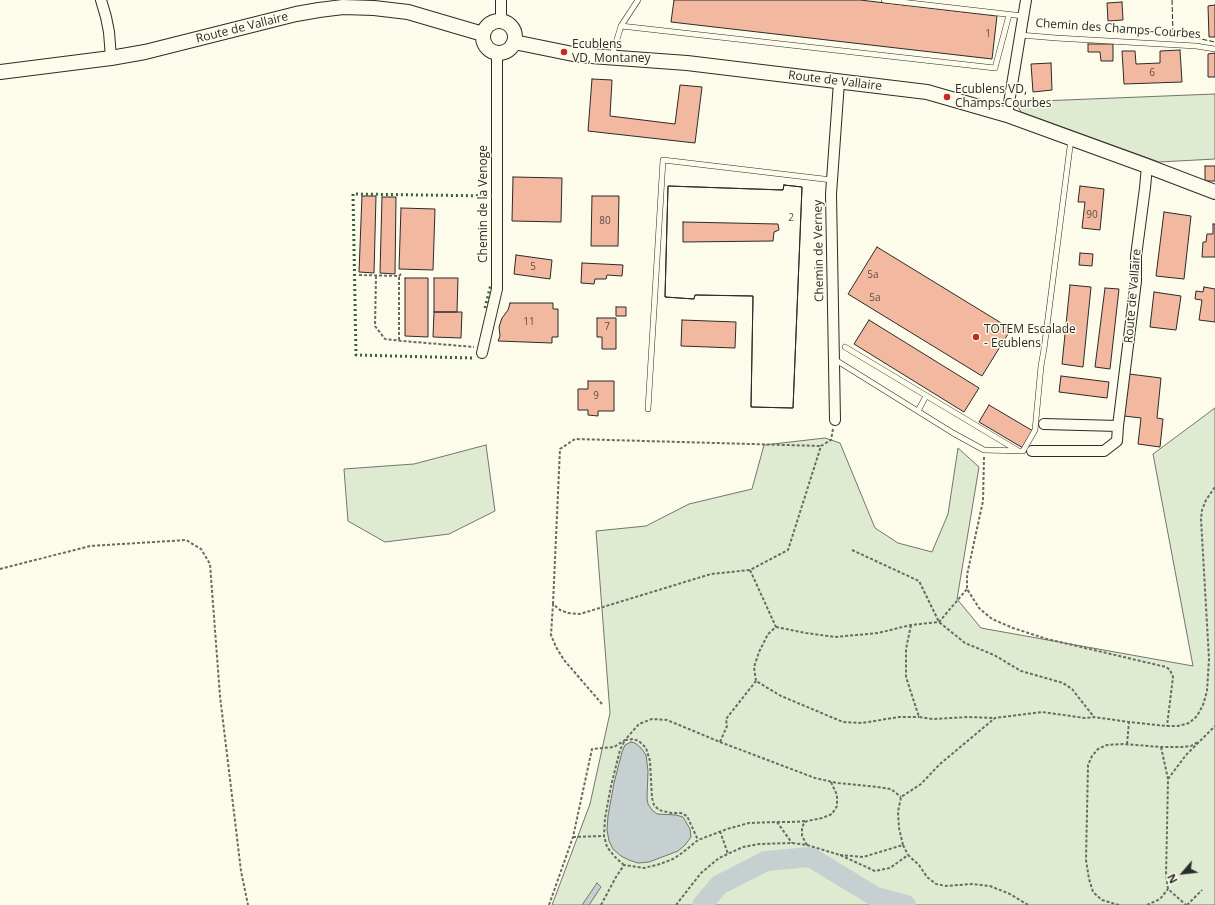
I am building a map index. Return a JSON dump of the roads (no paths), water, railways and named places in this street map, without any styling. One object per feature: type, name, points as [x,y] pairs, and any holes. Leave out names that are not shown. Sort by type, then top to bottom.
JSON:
[{"type":"street","points":[[101,0],[109,32],[111,58]]},
{"type":"street","points":[[501,0],[501,21]]},
{"type":"street","name":"Chemin des Champs-Courbes","points":[[1007,115],[1026,0]]},
{"type":"street","name":"Route de Vallaire","points":[[0,72],[111,58],[145,52],[296,14],[343,7],[374,8],[408,12],[483,34]]},
{"type":"street","points":[[501,21],[513,30],[514,42],[506,52],[497,53],[488,49],[485,45],[483,34],[490,24],[501,21]]},
{"type":"street","name":"Route de Vallaire","points":[[514,42],[573,54],[687,63],[927,92],[1007,115],[1215,192]]},
{"type":"street","name":"Chemin de la Venoge","points":[[482,350],[497,289],[497,53]]},
{"type":"street","name":"Chemin de Verney","points":[[835,420],[831,194],[839,82]]},
{"type":"street","name":"Route de Vallaire","points":[[1032,451],[1104,451],[1117,441],[1136,281],[1136,256],[1147,166]]},
{"type":"street","points":[[1044,424],[1118,426]]},
{"type":"lane","points":[[612,58],[621,26],[638,0]]},
{"type":"lane","points":[[884,0],[1023,16]]},
{"type":"lane","points":[[621,26],[995,68],[1009,15]]},
{"type":"lane","name":"Chemin des Champs-Courbes","points":[[1020,34],[1056,38],[1196,46],[1215,49]]},
{"type":"lane","points":[[834,359],[953,433],[984,450],[1023,451],[1035,430],[1041,366],[1071,138]]},
{"type":"lane","points":[[648,409],[663,160],[832,180]]},
{"type":"lane","points":[[845,347],[1018,451]]},
{"type":"lane","points":[[918,411],[926,396]]},
{"type":"waterway","points":[[702,905],[719,885],[766,861],[810,857],[876,897],[906,905]]},
{"type":"place","name":"Ecublens VD, Montaney","points":[[564,52]]},
{"type":"place","name":"Ecublens VD, Champs-Courbes","points":[[947,97]]},
{"type":"place","name":"TOTEM Escalade - Ecublens","points":[[976,337]]}]
